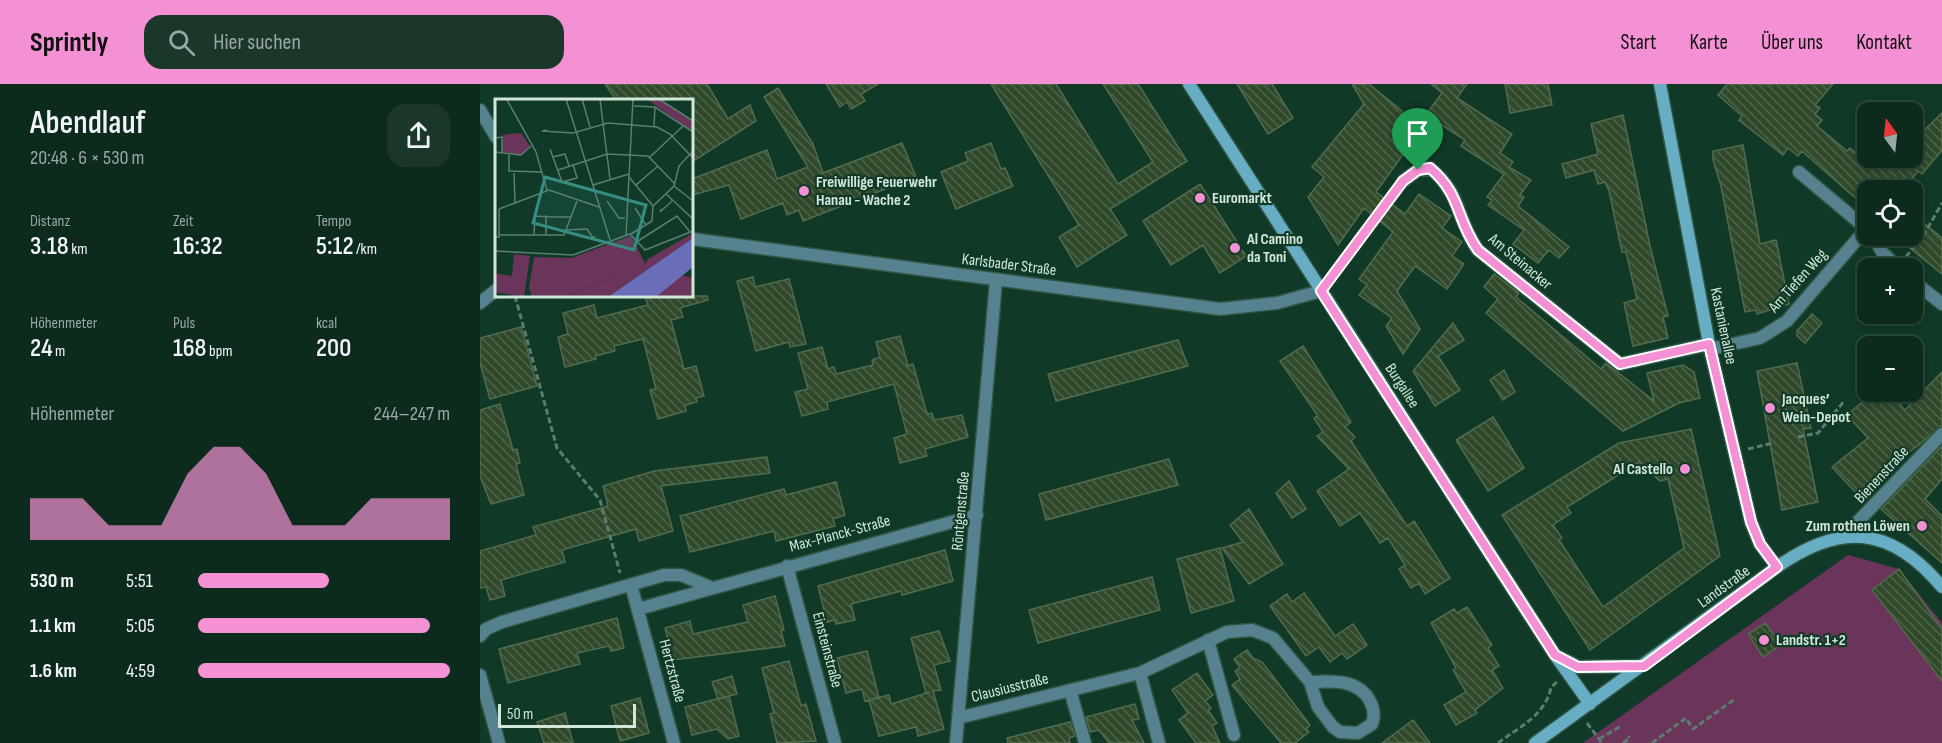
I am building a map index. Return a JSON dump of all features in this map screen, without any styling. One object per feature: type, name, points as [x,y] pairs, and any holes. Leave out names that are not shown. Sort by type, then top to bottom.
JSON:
[{"type":"street","name":"Burgallee","points":[[1189,84],[1555,655],[1590,704]]},
{"type":"street","name":"Kastanienallee","points":[[1660,84],[1710,346],[1735,452],[1755,534],[1765,553],[1777,567]]},
{"type":"street","points":[[480,110],[495,136]]},
{"type":"street","name":"Am Steinacker","points":[[1403,181],[1418,170],[1430,168],[1438,174],[1455,197],[1466,232],[1478,250],[1620,364],[1710,346]]},
{"type":"street","points":[[1799,172],[1857,222]]},
{"type":"street","name":"Karlsbader Straße","points":[[693,239],[1220,309],[1277,303],[1321,291]]},
{"type":"street","name":"Am Tiefen Weg","points":[[1710,346],[1760,338],[1787,321],[1857,245]]},
{"type":"street","points":[[1878,246],[1888,258]]},
{"type":"street","name":"Röntgenstraße","points":[[956,743],[996,281]]},
{"type":"street","points":[[1923,289],[1942,304]]},
{"type":"street","points":[[480,303],[495,291]]},
{"type":"street","name":"Bienenstraße","points":[[1845,536],[1942,434]]},
{"type":"street","name":"Max-Planck-Straße","points":[[638,609],[977,515]]},
{"type":"street","name":"Landstraße","points":[[1535,743],[1805,548],[1845,536],[1874,538],[1898,547],[1912,557],[1942,587]]},
{"type":"street","name":"Einsteinstraße","points":[[787,566],[835,743]]},
{"type":"street","points":[[480,636],[486,629],[502,622],[674,574],[711,587]]},
{"type":"street","points":[[627,586],[638,609]]},
{"type":"street","name":"Hertzstraße","points":[[638,609],[674,743]]},
{"type":"street","name":"Clausiusstraße","points":[[958,718],[1140,673],[1208,640],[1238,630],[1261,631],[1272,638],[1310,682],[1315,700],[1324,718],[1340,732],[1358,733],[1372,724],[1373,707],[1359,687],[1334,681],[1310,682]]},
{"type":"street","points":[[1208,640],[1234,735]]},
{"type":"street","points":[[1555,655],[1578,667],[1644,666]]},
{"type":"street","points":[[1140,673],[1159,743]]},
{"type":"street","points":[[480,675],[499,743]]},
{"type":"street","name":"Clausiusstraße","points":[[1070,690],[1084,743]]},
{"type":"path","points":[[1321,291],[1403,181]]},
{"type":"path","points":[[1906,258],[1925,233],[1942,203]]},
{"type":"path","points":[[515,297],[557,448],[600,500],[627,586]]},
{"type":"path","points":[[1798,436],[1818,433],[1845,400]]},
{"type":"path","points":[[1735,452],[1773,443]]},
{"type":"path","points":[[1498,743],[1542,710],[1549,700],[1551,687],[1568,674]]},
{"type":"path","points":[[1652,743],[1686,718],[1693,729],[1735,699]]},
{"type":"path","points":[[1579,711],[1600,741],[1621,726]]},
{"type":"path","points":[[1623,743],[1628,736]]},
{"type":"shaded area","points":[[1848,555],[1899,569],[1942,623],[1942,743],[1583,743]]},
{"type":"building","points":[[605,84],[707,84],[728,119],[750,105],[756,121],[693,161],[693,99],[615,99]]},
{"type":"building","points":[[826,84],[878,84],[861,94],[865,101],[851,109],[847,102],[840,107]]},
{"type":"building","points":[[991,84],[1056,84],[1118,184],[1153,162],[1103,84],[1138,84],[1187,161],[1110,209],[1127,235],[1077,267],[1059,237],[1079,225]]},
{"type":"building","points":[[1237,84],[1272,84],[1293,118],[1268,134]]},
{"type":"building","points":[[1352,84],[1369,84],[1413,120],[1416,115],[1423,119],[1442,93],[1431,84],[1467,84],[1457,98],[1512,134],[1500,153],[1513,162],[1509,167],[1531,180],[1520,195],[1524,197],[1518,206],[1569,247],[1559,258],[1549,250],[1538,263],[1513,244],[1524,230],[1488,205],[1492,200],[1487,197],[1504,174],[1461,146],[1465,140],[1439,123],[1425,143],[1416,136],[1376,192],[1405,214],[1419,194],[1451,216],[1442,228],[1462,242],[1452,256],[1464,264],[1447,289],[1415,266],[1397,291],[1420,329],[1403,354],[1386,326],[1392,318],[1359,295],[1367,285],[1359,279],[1393,232],[1364,208],[1338,245],[1308,197],[1324,177],[1312,167],[1364,104]]},
{"type":"building","points":[[1505,84],[1548,84],[1552,105],[1510,113]]},
{"type":"building","points":[[1727,84],[1833,84],[1815,105],[1820,108],[1815,114],[1822,120],[1817,126],[1847,151],[1850,148],[1857,154],[1857,168],[1923,168],[1923,131],[1942,113],[1942,150],[1922,174],[1918,171],[1911,180],[1857,180],[1857,199],[1802,151],[1798,156],[1788,148],[1783,155],[1739,120],[1742,116],[1718,95]]},
{"type":"building","points":[[778,88],[813,144],[823,173],[902,143],[916,177],[803,221],[799,210],[787,215],[783,203],[741,219],[729,185],[693,195],[693,179],[767,150],[777,179],[808,167],[764,97]]},
{"type":"building","points":[[1623,115],[1650,246],[1668,316],[1663,317],[1668,338],[1633,346],[1624,303],[1637,299],[1626,252],[1622,252],[1609,191],[1605,182],[1598,184],[1594,170],[1566,178],[1562,164],[1598,154],[1591,124]]},
{"type":"building","points":[[991,143],[1001,169],[1005,168],[1013,186],[956,209],[941,172],[968,161],[965,153]]},
{"type":"building","points":[[1743,145],[1760,244],[1776,240],[1789,304],[1757,314],[1756,310],[1745,312],[1721,186],[1713,160],[1713,151]]},
{"type":"building","points":[[1200,184],[1246,256],[1220,273],[1203,245],[1171,265],[1143,221]]},
{"type":"building","points":[[1923,222],[1942,238],[1942,274],[1907,246],[1923,246]]},
{"type":"building","points":[[1494,274],[1519,293],[1516,297],[1601,369],[1606,363],[1654,401],[1647,373],[1683,365],[1694,372],[1700,398],[1679,403],[1623,431],[1486,313],[1498,299],[1484,287]]},
{"type":"building","points":[[753,277],[755,287],[789,279],[806,344],[790,347],[789,342],[756,351],[737,281]]},
{"type":"building","points":[[707,296],[708,300],[680,308],[683,317],[671,320],[684,369],[696,366],[704,396],[696,398],[697,402],[685,405],[686,411],[658,419],[650,390],[656,389],[643,339],[614,346],[615,351],[595,356],[596,359],[565,367],[558,337],[568,334],[563,313],[594,305],[597,318],[648,305],[645,297]]},
{"type":"building","points":[[1812,314],[1822,323],[1805,343],[1797,336],[1797,331]]},
{"type":"building","points":[[1453,323],[1464,340],[1438,356],[1460,390],[1435,406],[1413,371]]},
{"type":"building","points":[[521,327],[537,386],[490,399],[480,363],[480,338]]},
{"type":"building","points":[[900,336],[908,366],[913,364],[927,414],[932,413],[934,420],[962,415],[968,437],[925,449],[927,456],[900,463],[894,438],[907,434],[894,384],[827,402],[828,409],[802,416],[795,392],[808,389],[798,353],[822,347],[828,369],[834,367],[836,374],[873,365],[872,360],[880,357],[876,342]]},
{"type":"building","points":[[1178,340],[1188,366],[1056,401],[1048,374]]},
{"type":"building","points":[[1303,346],[1351,422],[1345,427],[1355,437],[1351,441],[1407,526],[1414,521],[1450,578],[1425,594],[1419,583],[1411,588],[1399,569],[1405,565],[1388,538],[1380,543],[1360,513],[1340,526],[1317,491],[1349,469],[1317,436],[1323,432],[1314,418],[1318,416],[1280,361]]},
{"type":"building","points":[[1797,363],[1811,428],[1803,429],[1818,502],[1782,510],[1757,371]]},
{"type":"building","points":[[1504,370],[1515,392],[1503,400],[1490,380]]},
{"type":"building","points":[[1942,372],[1942,426],[1857,494],[1832,467],[1868,438],[1847,415],[1862,402],[1898,402],[1905,410],[1913,402],[1923,402],[1923,392]]},
{"type":"building","points":[[500,404],[513,450],[517,449],[520,463],[516,464],[524,495],[491,504],[480,476],[480,410]]},
{"type":"building","points":[[1493,417],[1524,468],[1488,491],[1456,440]]},
{"type":"building","points":[[1691,429],[1720,556],[1590,650],[1502,515],[1619,443]],"holes":[[[1639,462],[1660,481],[1668,479],[1684,548],[1603,607],[1559,540],[1562,538],[1553,525],[1571,513],[1567,507]]]},
{"type":"building","points":[[1942,446],[1942,479],[1925,499],[1942,516],[1942,563],[1881,509]]},
{"type":"building","points":[[767,457],[770,473],[661,486],[673,531],[639,541],[636,529],[562,550],[565,562],[501,580],[505,596],[490,600],[486,587],[480,588],[480,551],[536,535],[533,527],[608,506],[603,486],[654,471]]},
{"type":"building","points":[[1169,459],[1178,485],[1046,520],[1039,494]]},
{"type":"building","points":[[1289,481],[1306,509],[1292,518],[1276,493]]},
{"type":"building","points":[[836,482],[845,515],[833,519],[835,526],[776,541],[774,531],[690,552],[680,516],[784,489],[786,495]]},
{"type":"building","points":[[1249,509],[1283,564],[1249,584],[1222,548],[1243,542],[1230,525]]},
{"type":"building","points":[[1220,548],[1234,601],[1191,613],[1177,559]]},
{"type":"building","points":[[945,550],[953,581],[902,595],[901,591],[851,604],[855,620],[836,624],[835,620],[827,622],[818,586]]},
{"type":"building","points":[[1899,569],[1942,629],[1942,681],[1872,590]]},
{"type":"building","points":[[1152,577],[1160,610],[1038,643],[1029,610]]},
{"type":"building","points":[[1304,593],[1335,636],[1353,624],[1367,645],[1347,659],[1342,653],[1330,662],[1319,647],[1306,656],[1270,606],[1287,594],[1292,602]]},
{"type":"building","points":[[775,596],[784,630],[781,631],[785,646],[673,660],[665,628],[690,621],[693,634],[748,622],[743,605]]},
{"type":"building","points":[[1467,607],[1492,645],[1488,648],[1499,666],[1492,670],[1503,688],[1475,710],[1477,713],[1456,725],[1444,705],[1466,692],[1453,670],[1456,668],[1431,623],[1454,609],[1457,613]]},
{"type":"building","points":[[617,618],[624,648],[611,651],[609,646],[577,653],[580,664],[508,683],[499,649]]},
{"type":"building","name":"Landstr. 1+2","points":[[1765,623],[1781,645],[1763,657],[1748,634]]},
{"type":"building","points":[[939,631],[950,661],[934,665],[941,690],[933,691],[944,729],[918,736],[916,727],[879,736],[869,700],[889,695],[891,704],[930,692],[926,693],[911,638]]},
{"type":"building","points":[[1247,650],[1253,658],[1262,662],[1310,725],[1306,729],[1309,732],[1295,743],[1281,743],[1232,685],[1240,679],[1235,671],[1240,668],[1234,659]]},
{"type":"building","points":[[867,651],[879,698],[865,701],[862,689],[846,693],[837,658]]},
{"type":"building","points":[[789,661],[801,706],[806,704],[816,741],[777,743],[770,714],[774,713],[762,668]]},
{"type":"building","points":[[1197,673],[1213,695],[1205,701],[1211,708],[1208,710],[1217,723],[1212,726],[1220,743],[1196,743],[1179,720],[1188,713],[1172,690]]},
{"type":"building","points":[[732,676],[737,694],[718,699],[712,682]]},
{"type":"building","points":[[729,696],[739,736],[728,739],[717,729],[692,735],[685,707]]},
{"type":"building","points":[[640,698],[649,733],[620,741],[611,706]]},
{"type":"building","points":[[1135,704],[1139,719],[1132,720],[1144,743],[1109,743],[1099,730],[1090,732],[1086,717]]},
{"type":"building","points":[[565,713],[573,743],[544,743],[537,722]]},
{"type":"building","points":[[1413,720],[1430,743],[1382,743]]},
{"type":"building","points":[[1070,722],[1075,736],[1069,738],[1070,743],[1008,743],[1007,738]]},
{"type":"place","name":"Freiwillige Feuerwehr Hanau - Wache 2","points":[[804,191]]},
{"type":"place","name":"Euromarkt","points":[[1200,198]]},
{"type":"place","name":"Al Camino da Toni","points":[[1235,248]]},
{"type":"place","name":"Jacques’ Wein-Depot","points":[[1770,408]]},
{"type":"place","name":"Al Castello","points":[[1685,469]]},
{"type":"place","name":"Zum rothen Löwen","points":[[1922,526]]},
{"type":"place","name":"Landstr. 1+2","points":[[1764,640]]},
{"type":"route","points":[[1430,168],[1446,182],[1455,197],[1466,232],[1478,250],[1620,364],[1709,344],[1751,522],[1765,553],[1777,567],[1644,666],[1578,667],[1555,655],[1321,291],[1403,181],[1418,170],[1430,168]]}]
